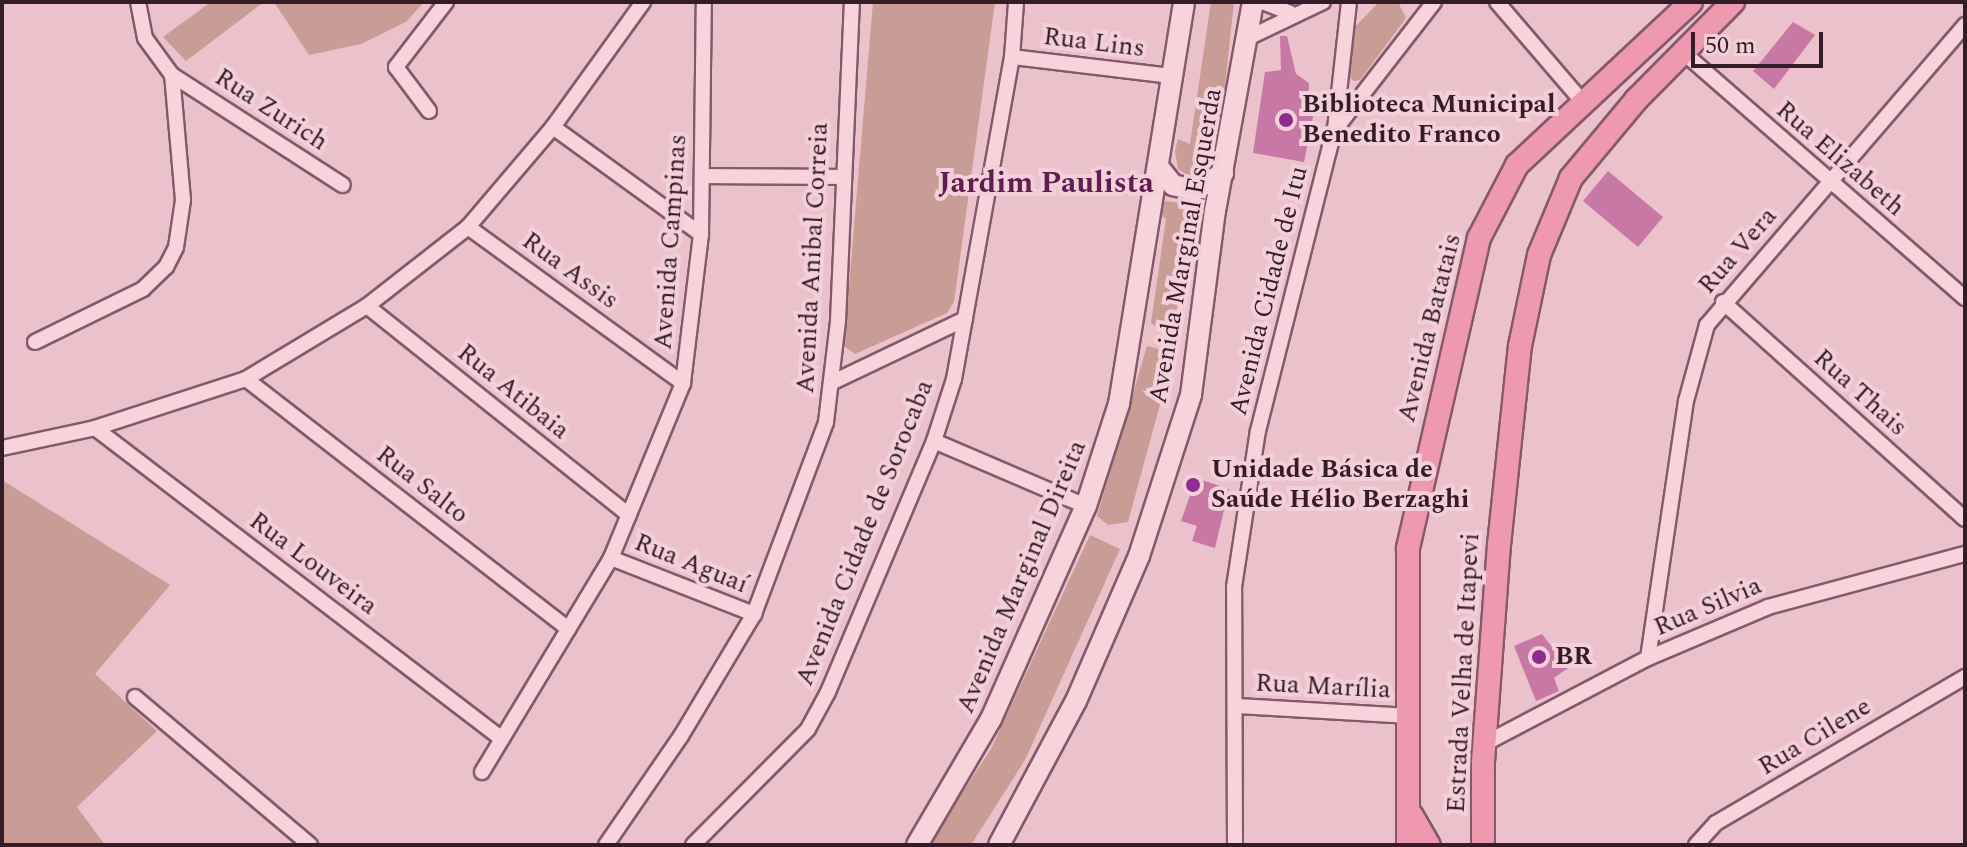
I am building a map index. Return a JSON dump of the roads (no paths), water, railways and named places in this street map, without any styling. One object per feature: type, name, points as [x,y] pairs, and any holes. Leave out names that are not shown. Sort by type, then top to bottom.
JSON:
[{"type":"main road","name":"Avenida Marginal Direita","points":[[927,840],[977,748],[1086,506],[1119,404],[1160,169],[1184,2]]},
{"type":"main road","name":"Avenida Marginal Esquerda","points":[[999,845],[1076,701],[1139,556],[1191,395],[1223,173],[1250,37],[1253,2]]},
{"type":"main road","name":"Avenida Batatais","points":[[1408,845],[1412,816],[1408,716],[1408,548],[1479,238],[1517,165],[1691,2]]},
{"type":"main road","name":"Estrada Velha de Itapevi","points":[[1478,842],[1520,346],[1539,255],[1571,178],[1636,100],[1733,2]]},
{"type":"main road","points":[[1160,169],[1173,185],[1195,190],[1223,173]]},
{"type":"main road","points":[[1412,816],[1429,845]]},
{"type":"street","points":[[35,342],[127,298],[166,267],[183,225],[172,75],[145,38],[138,2]]},
{"type":"street","points":[[429,111],[396,67],[446,2]]},
{"type":"street","points":[[2,448],[95,428],[246,379],[367,306],[468,227],[553,127],[643,2]]},
{"type":"street","name":"Avenida Campinas","points":[[482,772],[611,558],[683,383],[701,234],[704,2]]},
{"type":"street","name":"Avenida Anibal Correia","points":[[606,845],[681,736],[754,614],[826,422],[833,382],[852,2]]},
{"type":"street","name":"Avenida Cidade de Sorocaba","points":[[693,845],[808,729],[828,692],[934,441],[954,379],[1012,57],[1016,2]]},
{"type":"street","points":[[1262,2],[1290,13]]},
{"type":"street","points":[[1250,37],[1290,13],[1323,2]]},
{"type":"street","name":"Avenida Cidade de Itu","points":[[1235,845],[1234,587],[1258,431],[1334,131],[1349,2]]},
{"type":"street","points":[[1417,2],[1422,18]]},
{"type":"street","name":"Avenida Cidade de Itu","points":[[1334,131],[1434,2]]},
{"type":"street","points":[[1497,2],[1582,101]]},
{"type":"street","name":"Rua Vera","points":[[1648,658],[1686,401],[1707,325],[1723,302],[1965,25]]},
{"type":"street","name":"Rua Elizabeth","points":[[1684,53],[1829,183],[1965,298]]},
{"type":"street","name":"Rua Lins","points":[[1012,57],[1171,76]]},
{"type":"street","name":"Rua Zurich","points":[[172,75],[343,185]]},
{"type":"street","points":[[553,127],[701,234]]},
{"type":"street","points":[[703,176],[843,177]]},
{"type":"street","name":"Rua Assis","points":[[468,227],[683,383]]},
{"type":"street","name":"Rua Thais","points":[[1723,302],[1965,519]]},
{"type":"street","name":"Rua Atibaia","points":[[367,306],[629,515]]},
{"type":"street","points":[[833,382],[965,319]]},
{"type":"street","name":"Rua Salto","points":[[246,379],[568,629]]},
{"type":"street","name":"Rua Louveira","points":[[95,428],[502,739]]},
{"type":"street","points":[[934,441],[1086,506]]},
{"type":"street","name":"Rua Silvia","points":[[1484,744],[1648,658],[1795,598],[1965,554]]},
{"type":"street","name":"Rua Aguaí","points":[[611,558],[754,614]]},
{"type":"street","name":"Rua Cilene","points":[[1696,845],[1716,823],[1965,677]]},
{"type":"street","points":[[135,697],[310,845]]},
{"type":"street","name":"Rua Marília","points":[[1236,706],[1408,716]]},
{"type":"place","name":"Biblioteca Municipal Benedito Franco","points":[[1286,120]]},
{"type":"place","name":"Unidade Básica de Saúde Hélio Berzaghi","points":[[1193,485]]},
{"type":"place","name":"BR","points":[[1539,657]]},
{"type":"district","name":"Jardim Paulista","points":[[1046,183]]}]
